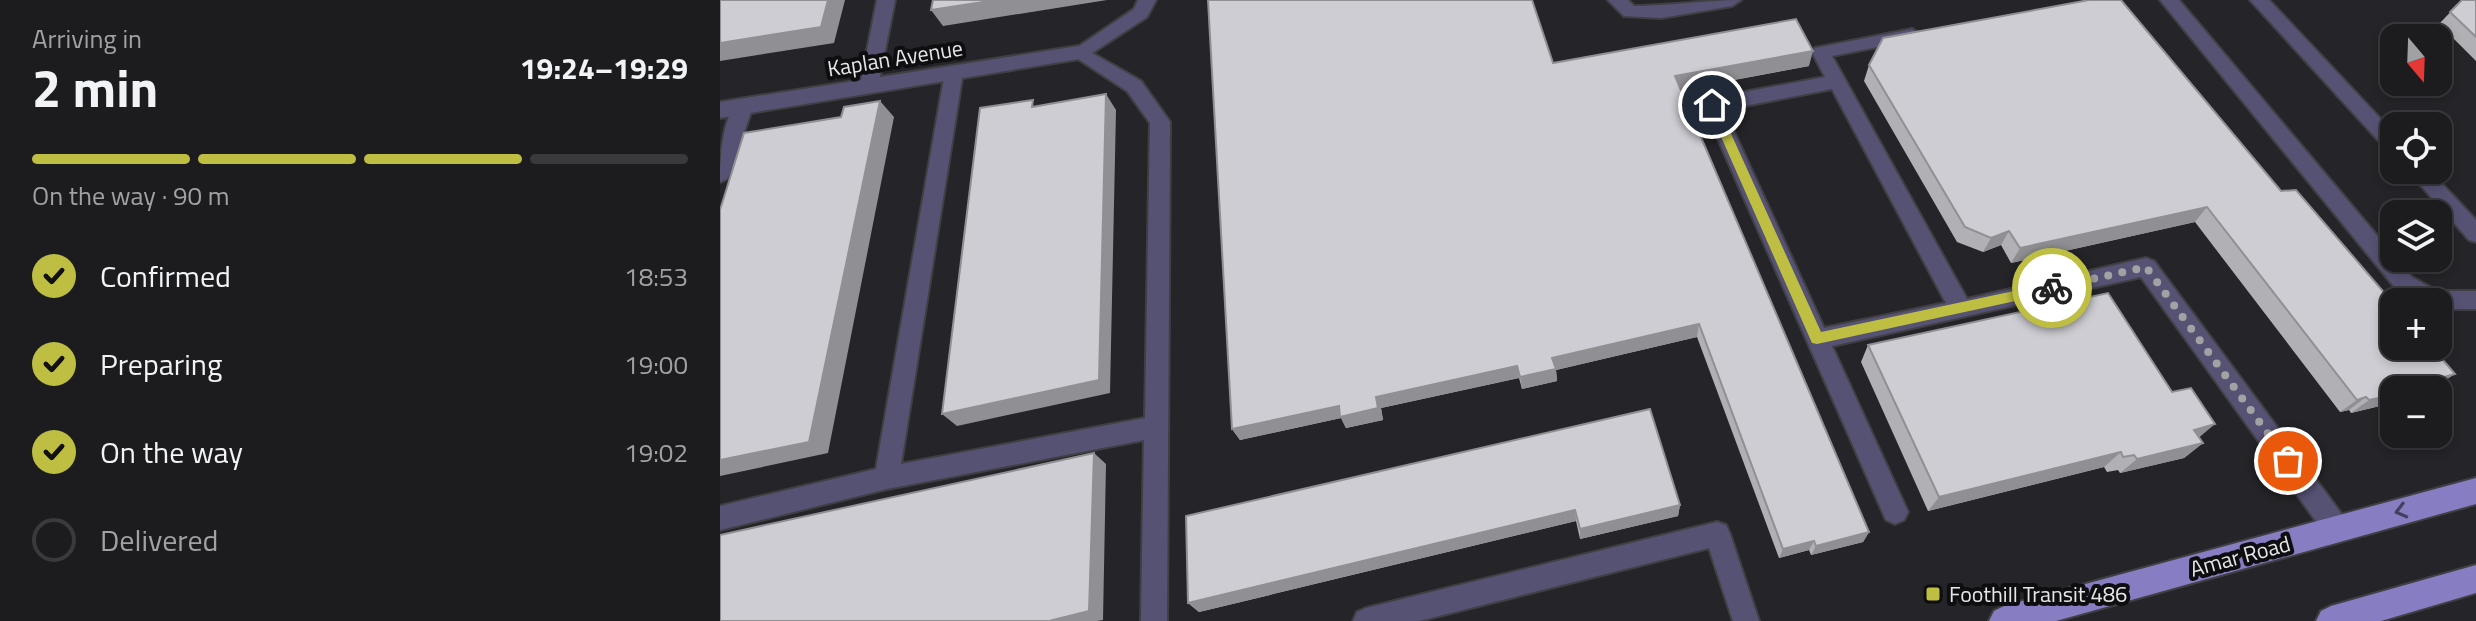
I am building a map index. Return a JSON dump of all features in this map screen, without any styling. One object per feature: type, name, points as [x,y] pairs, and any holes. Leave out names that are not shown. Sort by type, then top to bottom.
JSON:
[{"type":"main road","name":"Amar Road","points":[[2004,621],[2036,617],[2476,491]]},
{"type":"main road","points":[[2331,621],[2476,579]]},
{"type":"street","name":"Kaplan Avenue","points":[[720,110],[1078,53]]},
{"type":"lane","points":[[869,86],[886,0]]},
{"type":"lane","points":[[1147,0],[1141,13],[1078,53],[1134,86],[1160,122],[1154,621]]},
{"type":"lane","points":[[1617,0],[1630,12],[1645,12],[1732,0]]},
{"type":"lane","points":[[2169,0],[2404,283],[2434,300],[2476,300]]},
{"type":"lane","points":[[2259,0],[2380,130]]},
{"type":"lane","points":[[1927,32],[1821,52],[1961,309]]},
{"type":"lane","points":[[887,478],[954,72]]},
{"type":"lane","points":[[1837,81],[1712,105],[1895,512]]},
{"type":"lane","points":[[720,174],[744,106]]},
{"type":"lane","points":[[2430,184],[2476,234]]},
{"type":"lane","points":[[1817,339],[2146,267],[2337,529]]},
{"type":"lane","points":[[720,518],[887,478],[1155,427]]},
{"type":"lane","points":[[1366,621],[1717,534],[1746,621]]},
{"type":"building","points":[[720,0],[828,0],[821,27],[720,43]]},
{"type":"building","points":[[933,0],[996,0],[931,10]]},
{"type":"building","points":[[1208,0],[1532,0],[1553,63],[1796,19],[1813,51],[1675,76],[1869,532],[1816,546],[1814,541],[1783,549],[1699,324],[1552,358],[1556,369],[1520,377],[1517,366],[1376,397],[1378,408],[1340,417],[1339,406],[1232,429]]},
{"type":"building","points":[[2089,0],[2121,0],[2281,191],[2296,190],[2380,288],[2380,360],[2443,360],[2455,374],[2380,376],[2380,398],[2357,400],[2207,207],[2020,248],[2009,231],[1991,238],[1965,227],[1869,65],[1883,38]]},
{"type":"building","points":[[2462,0],[2476,0],[2476,37],[2450,12]]},
{"type":"building","points":[[1106,94],[1099,380],[942,414],[980,108],[1033,100],[1032,107]]},
{"type":"building","points":[[880,101],[809,442],[720,460],[720,210],[744,133],[841,117],[844,107]]},
{"type":"building","points":[[2108,293],[2172,392],[2191,388],[2215,424],[2194,430],[2203,443],[2137,459],[2134,455],[2123,457],[2121,452],[1939,497],[1868,345]]},
{"type":"building","points":[[1650,409],[1680,505],[1580,529],[1575,510],[1188,603],[1186,516]]},
{"type":"building","points":[[1094,453],[1089,611],[1049,621],[720,621],[720,535]]},
{"type":"way so far","points":[[2052,288],[2146,267],[2288,461]]},
{"type":"place","name":"Foothill Transit 486","points":[[1933,594]]},
{"type":"route","points":[[1712,105],[1817,339],[2052,288]]}]
